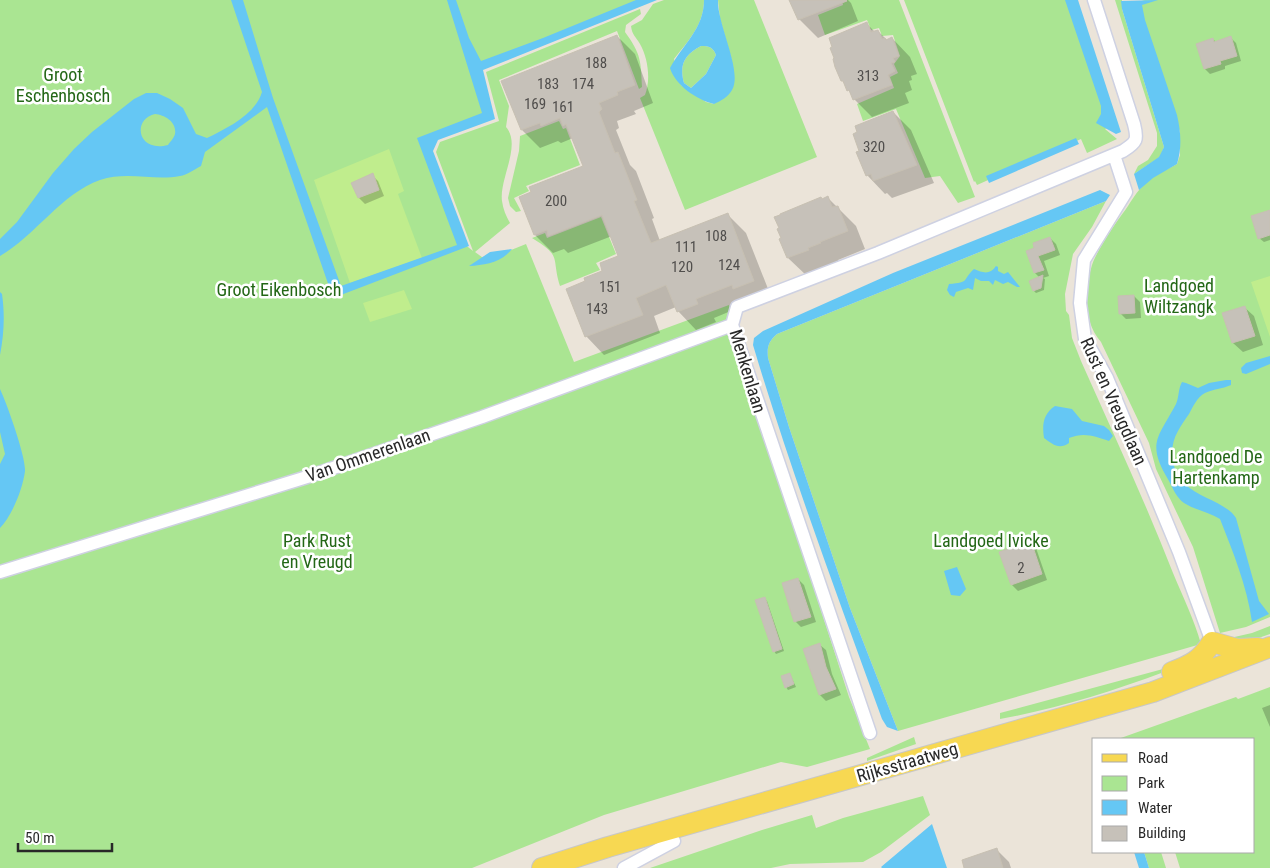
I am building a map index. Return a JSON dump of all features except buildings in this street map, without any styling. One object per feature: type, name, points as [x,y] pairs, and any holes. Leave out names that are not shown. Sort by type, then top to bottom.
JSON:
[{"type":"main road","points":[[1092,709],[1141,683],[1193,664],[1212,642],[1237,649],[1269,652]]},
{"type":"main road","name":"Rijksstraatweg","points":[[542,868],[617,844],[1153,692],[1269,652]]},
{"type":"main road","name":"Rijksstraatweg","points":[[582,868],[1154,704],[1269,652]]},
{"type":"street","points":[[1094,0],[1136,133],[1134,144],[1114,155]]},
{"type":"street","name":"Menkenlaan","points":[[870,733],[732,325],[737,307],[886,249],[1114,155]]},
{"type":"street","name":"Rust en Vreugdlaan","points":[[1114,155],[1126,192],[1084,260],[1080,303],[1085,339],[1107,378],[1178,552],[1212,642]]},
{"type":"street","name":"Van Ommerenlaan","points":[[0,572],[307,477],[482,417],[732,325]]},
{"type":"street","name":"Rijksstraatweg","points":[[624,868],[674,841]]},
{"type":"green space","name":"Park Rust en Vreugd","points":[[0,0],[647,0],[476,67],[489,117],[426,140],[463,243],[473,251],[436,152],[440,142],[499,121],[486,72],[640,9],[641,14],[626,25],[625,32],[639,58],[642,87],[639,89],[617,31],[499,80],[509,106],[506,127],[512,143],[502,192],[502,201],[510,223],[475,252],[486,260],[526,244],[574,362],[729,305],[733,316],[727,319],[849,697],[870,749],[807,767],[781,762],[604,815],[472,868],[0,868]]},
{"type":"green space","points":[[664,0],[704,0],[698,25],[690,39],[674,59],[681,85],[706,102],[714,104],[732,61],[720,19],[718,0],[754,0],[817,157],[685,210],[640,98],[645,95],[647,89],[648,69],[643,50],[633,34],[631,26],[642,20],[653,4]]},
{"type":"green space","points":[[842,0],[899,0],[975,197],[958,203],[940,176],[925,178],[896,109],[863,121],[857,104],[894,88],[890,77],[898,73],[894,64],[900,56],[893,35],[882,36],[879,28],[871,30],[867,20],[825,35],[818,15],[843,5]]},
{"type":"green space","points":[[904,0],[1073,0],[1116,124],[1105,129],[1117,139],[1087,153],[1081,139],[977,185],[974,182]]},
{"type":"green space","points":[[1115,0],[1122,0],[1122,9],[1164,147],[1160,157],[1134,174],[1138,166],[1148,160],[1157,146],[1157,133]]},
{"type":"green space","points":[[1145,0],[1270,0],[1270,617],[1246,627],[1220,633],[1193,547],[1156,469],[1149,443],[1101,342],[1095,334],[1088,315],[1089,275],[1107,236],[1145,184],[1177,164],[1180,155],[1180,132],[1138,2]]},
{"type":"green space","points":[[701,46],[714,50],[716,55],[706,74],[691,88],[684,83],[682,71],[684,61],[690,53]]},
{"type":"green space","points":[[559,121],[563,129],[566,128],[580,165],[526,186],[529,191],[514,198],[521,211],[516,212],[510,206],[508,198],[519,151],[520,136]]},
{"type":"green space","points":[[389,149],[404,191],[398,194],[422,258],[350,283],[314,180]]},
{"type":"green space","name":"Landgoed Ivicke","points":[[1106,201],[1092,227],[1073,254],[1065,294],[1066,311],[1069,315],[1072,338],[1081,361],[1151,519],[1192,617],[1201,644],[898,731],[850,608],[789,427],[768,358],[769,345],[777,334]]},
{"type":"green space","points":[[601,217],[616,254],[596,263],[600,270],[560,286],[552,254],[542,244],[532,238],[545,233],[547,238]]},
{"type":"green space","points":[[1270,276],[1270,337],[1251,282]]},
{"type":"green space","points":[[404,290],[412,309],[370,322],[363,303]]},
{"type":"green space","points":[[1270,626],[1270,634],[1244,643],[1230,638],[1252,633]]},
{"type":"green space","points":[[1163,669],[1164,672],[1103,693],[1062,705],[1000,719],[1000,713]]},
{"type":"green space","points":[[1270,687],[1270,868],[1180,868],[1175,853],[1255,853],[1255,738],[1121,738],[1236,697],[1238,699]]},
{"type":"green space","points":[[914,737],[916,744],[867,761],[867,758]]},
{"type":"green space","points":[[923,796],[930,815],[881,852],[863,862],[790,864],[771,868],[650,868],[812,815],[816,828],[843,818]]},
{"type":"green space","points":[[1144,853],[1161,853],[1166,868],[1149,868]]},
{"type":"water","points":[[231,0],[243,0],[273,98],[341,286],[457,245],[417,138],[482,113],[447,0],[456,0],[469,38],[481,61],[636,0],[657,0],[483,70],[495,119],[438,140],[433,151],[469,246],[333,298],[267,107],[205,152],[201,166],[191,172],[170,177],[110,177],[86,186],[61,204],[13,248],[0,256],[0,239],[17,222],[53,173],[92,132],[134,99],[146,93],[157,93],[170,99],[183,108],[196,134],[207,138],[247,114],[262,92]],"holes":[[[155,114],[170,120],[174,126],[175,134],[168,145],[158,146],[150,144],[144,140],[141,134],[143,122],[148,117]]]},
{"type":"water","points":[[704,0],[718,0],[721,22],[734,71],[735,82],[732,90],[714,104],[688,91],[677,80],[670,68],[692,36],[703,10]],"holes":[[[701,46],[712,49],[716,55],[706,74],[691,88],[684,83],[682,71],[684,61],[690,53]]]},
{"type":"water","points":[[1065,0],[1078,0],[1121,132],[1116,134],[1096,123],[1101,114],[1101,106]]},
{"type":"water","points":[[1158,0],[1142,5],[1145,20],[1177,115],[1180,152],[1177,164],[1153,178],[1139,190],[1134,174],[1159,157],[1164,147],[1121,1]]},
{"type":"water","points":[[1076,138],[1079,144],[989,183],[986,176]]},
{"type":"water","points":[[1100,190],[1110,195],[1106,201],[777,334],[769,345],[768,358],[789,427],[850,608],[898,731],[887,727],[882,719],[831,580],[753,345],[754,338],[763,331],[893,273]]},
{"type":"water","points":[[512,249],[498,260],[487,264],[469,266],[490,252]]},
{"type":"water","points":[[996,266],[998,271],[1004,274],[1008,272],[1020,287],[1008,282],[1003,284],[995,280],[993,285],[989,281],[981,281],[975,278],[973,290],[968,288],[956,292],[954,297],[947,290],[949,284],[963,282],[974,269],[986,272],[991,271]]},
{"type":"water","points":[[0,292],[2,294],[4,317],[0,355]]},
{"type":"water","points":[[1270,356],[1270,364],[1246,374],[1242,373],[1241,368],[1246,363]]},
{"type":"water","points":[[1231,380],[1231,385],[1205,393],[1196,402],[1175,438],[1172,459],[1180,479],[1185,484],[1226,508],[1236,518],[1259,601],[1269,614],[1252,622],[1243,582],[1220,519],[1179,499],[1162,468],[1156,449],[1160,433],[1178,399],[1182,382],[1198,388],[1209,383]]},
{"type":"water","points":[[0,389],[19,443],[25,471],[16,501],[9,516],[0,528],[0,464],[5,454],[0,432]]},
{"type":"water","points":[[1055,406],[1072,409],[1082,421],[1104,426],[1113,436],[1109,441],[1094,436],[1079,435],[1069,438],[1069,443],[1065,445],[1053,444],[1044,438],[1043,424],[1048,413]]},
{"type":"water","points":[[957,567],[966,589],[960,596],[951,595],[944,571]]},
{"type":"water","points":[[932,824],[947,868],[881,867]]},
{"type":"water","points":[[1134,853],[1144,853],[1149,868],[1139,868]]},
{"type":"park label","name":"Groot Eschenbosch","points":[[63,84]]},
{"type":"park label","name":"Groot Eikenbosch","points":[[279,289]]},
{"type":"park label","name":"Landgoed Wiltzangk","points":[[1179,295]]},
{"type":"park label","name":"Landgoed De Hartenkamp","points":[[1216,466]]}]
